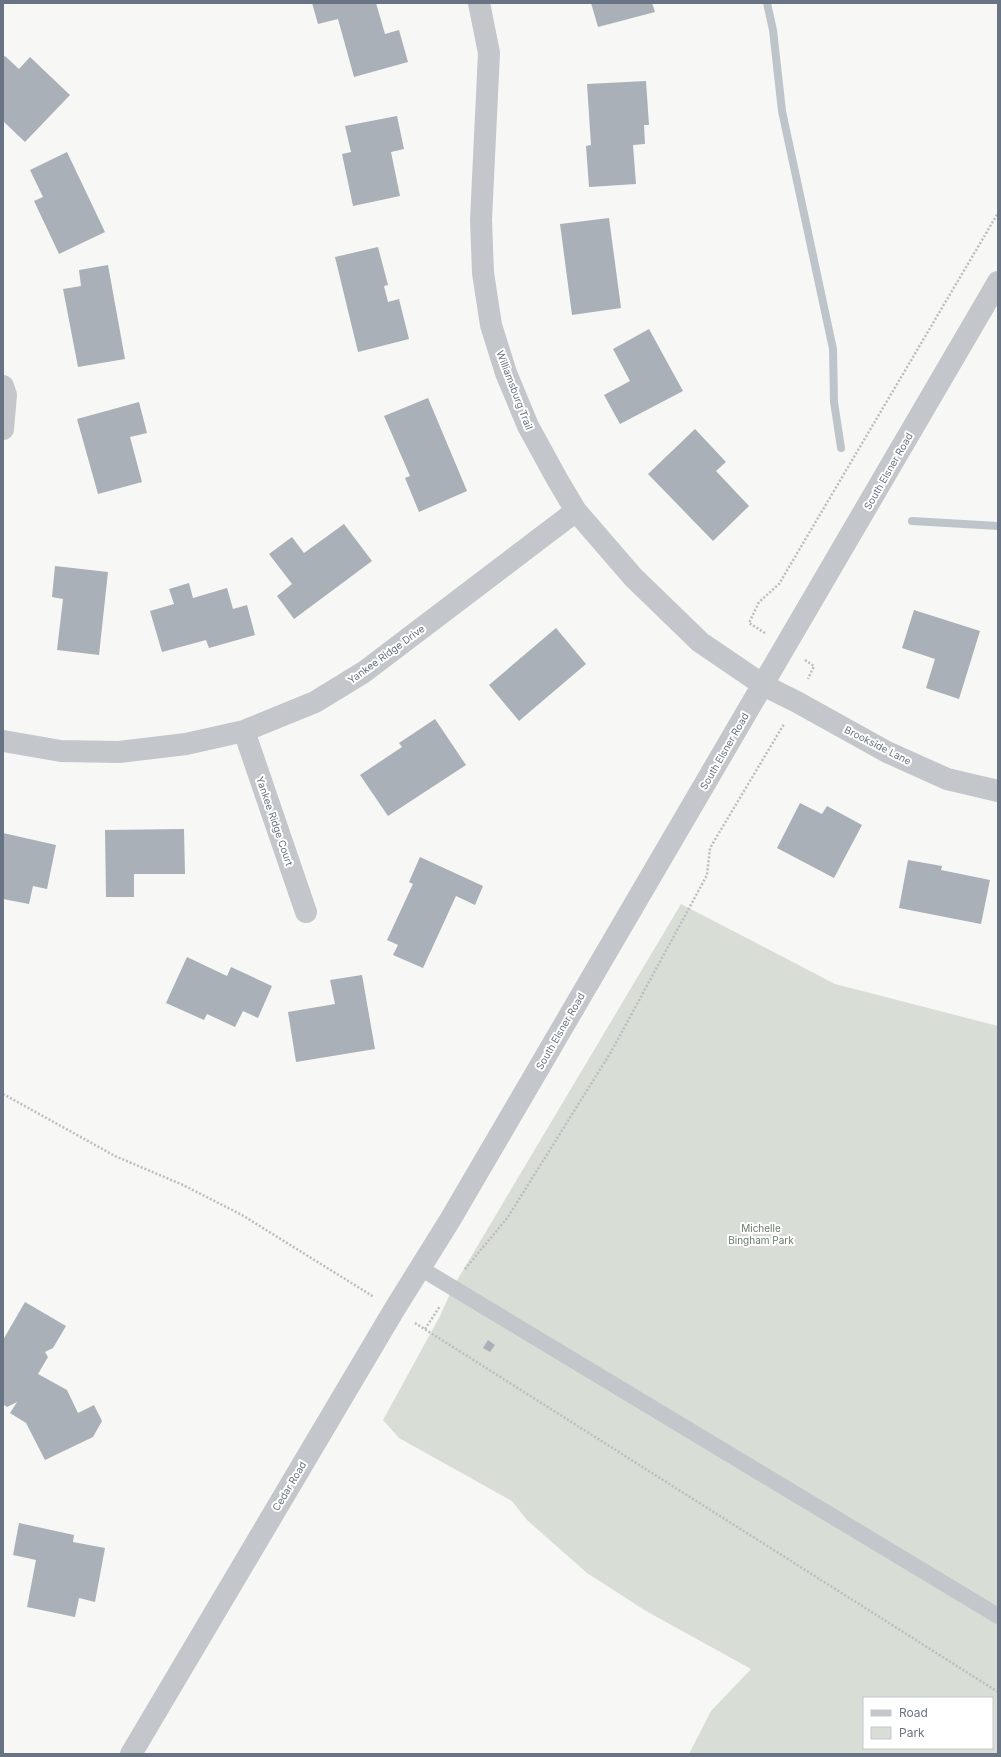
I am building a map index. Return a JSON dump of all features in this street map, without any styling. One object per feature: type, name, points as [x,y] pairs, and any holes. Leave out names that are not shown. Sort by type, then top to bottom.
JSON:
[{"type":"street","name":"Williamsburg Trail","points":[[479,3],[490,53],[481,220],[483,273],[491,325],[506,373],[528,426],[576,511],[633,577],[700,642],[763,685]]},
{"type":"street","name":"South Elsner Road","points":[[450,1220],[998,282]]},
{"type":"street","points":[[3,386],[6,395],[3,429]]},
{"type":"street","name":"Yankee Ridge Drive","points":[[3,742],[61,751],[119,752],[186,744],[244,731],[315,702],[364,672],[576,511]]},
{"type":"street","name":"Brookside Lane","points":[[763,685],[797,702],[887,752],[947,779],[998,791]]},
{"type":"street","name":"Yankee Ridge Court","points":[[244,731],[306,912]]},
{"type":"street","name":"Cedar Road","points":[[131,1754],[394,1310],[450,1220]]},
{"type":"lane","points":[[420,1268],[998,1616]]},
{"type":"path","points":[[3,1094],[115,1156],[183,1185],[242,1215],[998,1692]]},
{"type":"green space","name":"Michelle Bingham Park","points":[[681,904],[835,984],[998,1026],[998,1754],[689,1754],[711,1711],[751,1669],[646,1611],[587,1573],[527,1520],[512,1501],[399,1438],[383,1420],[440,1316],[453,1287]]},
{"type":"building","points":[[312,3],[376,3],[385,34],[399,30],[408,62],[354,77],[338,19],[318,24]]},
{"type":"building","points":[[591,3],[652,3],[655,12],[598,27]]},
{"type":"building","points":[[5,56],[19,69],[30,57],[70,95],[25,142],[3,121],[3,57]]},
{"type":"building","points":[[646,81],[649,125],[644,125],[645,144],[633,145],[636,184],[589,187],[586,146],[591,145],[587,84]]},
{"type":"building","points":[[397,116],[404,149],[391,152],[400,196],[353,206],[342,154],[351,152],[345,126]]},
{"type":"building","points":[[67,152],[105,232],[59,254],[34,201],[43,197],[30,170]]},
{"type":"building","points":[[609,218],[621,308],[572,315],[560,224]]},
{"type":"building","points":[[378,247],[388,285],[384,286],[388,302],[399,299],[409,339],[358,352],[335,257]]},
{"type":"building","points":[[108,265],[125,359],[78,367],[63,289],[81,286],[79,270]]},
{"type":"building","points":[[649,329],[683,391],[620,424],[604,395],[630,381],[613,349]]},
{"type":"building","points":[[428,398],[467,491],[419,512],[405,478],[410,476],[384,416]]},
{"type":"building","points":[[139,402],[147,433],[130,437],[142,482],[98,494],[77,419]]},
{"type":"building","points":[[695,429],[726,462],[716,471],[749,506],[713,541],[648,474]]},
{"type":"building","points":[[344,524],[372,561],[294,619],[277,596],[292,584],[269,554],[292,537],[304,553]]},
{"type":"building","points":[[55,566],[108,572],[99,655],[57,650],[63,599],[52,597]]},
{"type":"building","points":[[189,583],[193,598],[227,588],[233,609],[247,605],[255,635],[209,648],[206,640],[162,652],[150,611],[174,604],[169,589]]},
{"type":"building","points":[[914,610],[980,631],[959,699],[926,688],[935,659],[902,648]]},
{"type":"building","points":[[556,628],[586,664],[519,721],[489,685]]},
{"type":"building","points":[[435,719],[466,765],[388,816],[360,775],[402,747],[399,743]]},
{"type":"building","points":[[800,803],[822,814],[827,806],[862,825],[834,878],[777,848]]},
{"type":"building","points":[[184,829],[185,874],[134,874],[134,897],[106,897],[105,830]]},
{"type":"building","points":[[3,833],[56,845],[47,889],[33,886],[29,904],[3,899]]},
{"type":"building","points":[[420,857],[483,886],[475,905],[456,896],[423,968],[393,955],[398,945],[387,940],[413,884],[409,882]]},
{"type":"building","points":[[908,860],[942,866],[941,870],[990,880],[981,924],[899,908]]},
{"type":"building","points":[[187,957],[227,976],[231,967],[272,986],[258,1018],[243,1011],[235,1027],[207,1014],[204,1020],[166,1003]]},
{"type":"building","points":[[362,975],[375,1049],[296,1062],[288,1012],[335,1004],[330,980]]},
{"type":"building","points":[[25,1302],[66,1326],[53,1348],[45,1352],[48,1357],[38,1374],[67,1390],[78,1413],[94,1405],[102,1421],[93,1437],[45,1460],[26,1423],[10,1413],[17,1402],[7,1407],[3,1404],[3,1340]]},
{"type":"building","points":[[488,1340],[495,1345],[490,1352],[483,1348]]},
{"type":"building","points":[[19,1523],[74,1535],[73,1542],[105,1548],[95,1602],[79,1598],[75,1617],[27,1607],[36,1560],[13,1555]]},
{"type":"waterway","points":[[767,3],[773,30],[782,111],[833,349],[834,402],[841,448]]},
{"type":"waterway","points":[[912,521],[998,526]]}]
